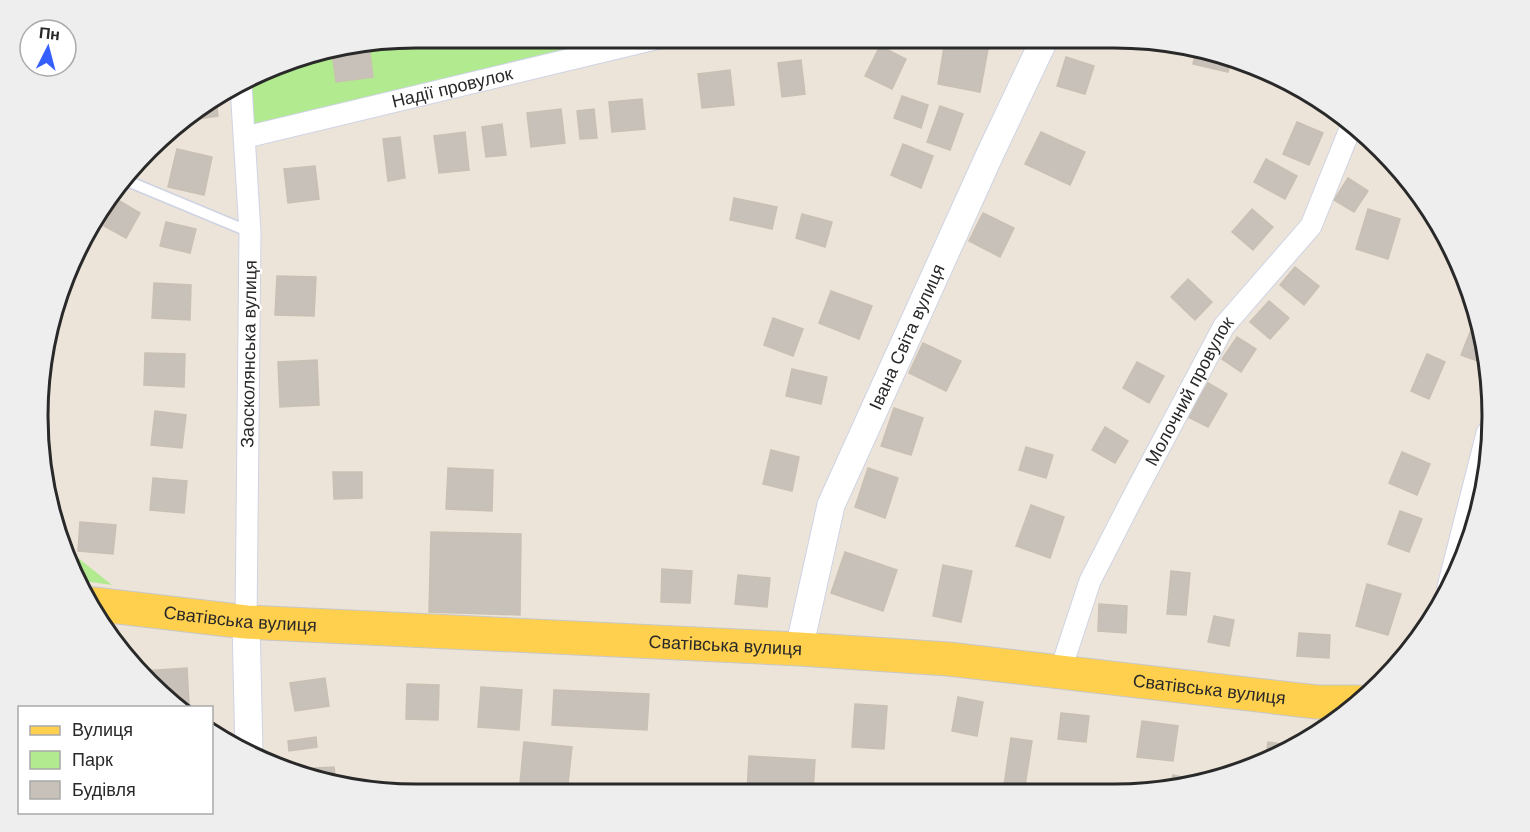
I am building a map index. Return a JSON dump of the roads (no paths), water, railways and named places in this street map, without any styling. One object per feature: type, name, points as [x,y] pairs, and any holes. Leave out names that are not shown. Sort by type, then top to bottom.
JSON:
[{"type":"main road","name":"Сватівська вулиця","points":[[100,605],[246,622],[799,649],[948,659],[1317,702],[1346,702]]},
{"type":"street","name":"Надії провулок","points":[[246,137],[617,48]]},
{"type":"street","name":"Івана Світа вулиця","points":[[799,649],[831,505],[1040,48]]},
{"type":"street","name":"Заосколянська вулиця","points":[[242,92],[250,232],[246,622]]},
{"type":"street","name":"Молочний провулок","points":[[1060,672],[1090,581],[1224,326],[1311,226],[1349,132]]},
{"type":"street","points":[[1461,538],[1479,466]]},
{"type":"street","points":[[246,622],[249,744]]},
{"type":"lane","points":[[131,183],[250,232]]}]
